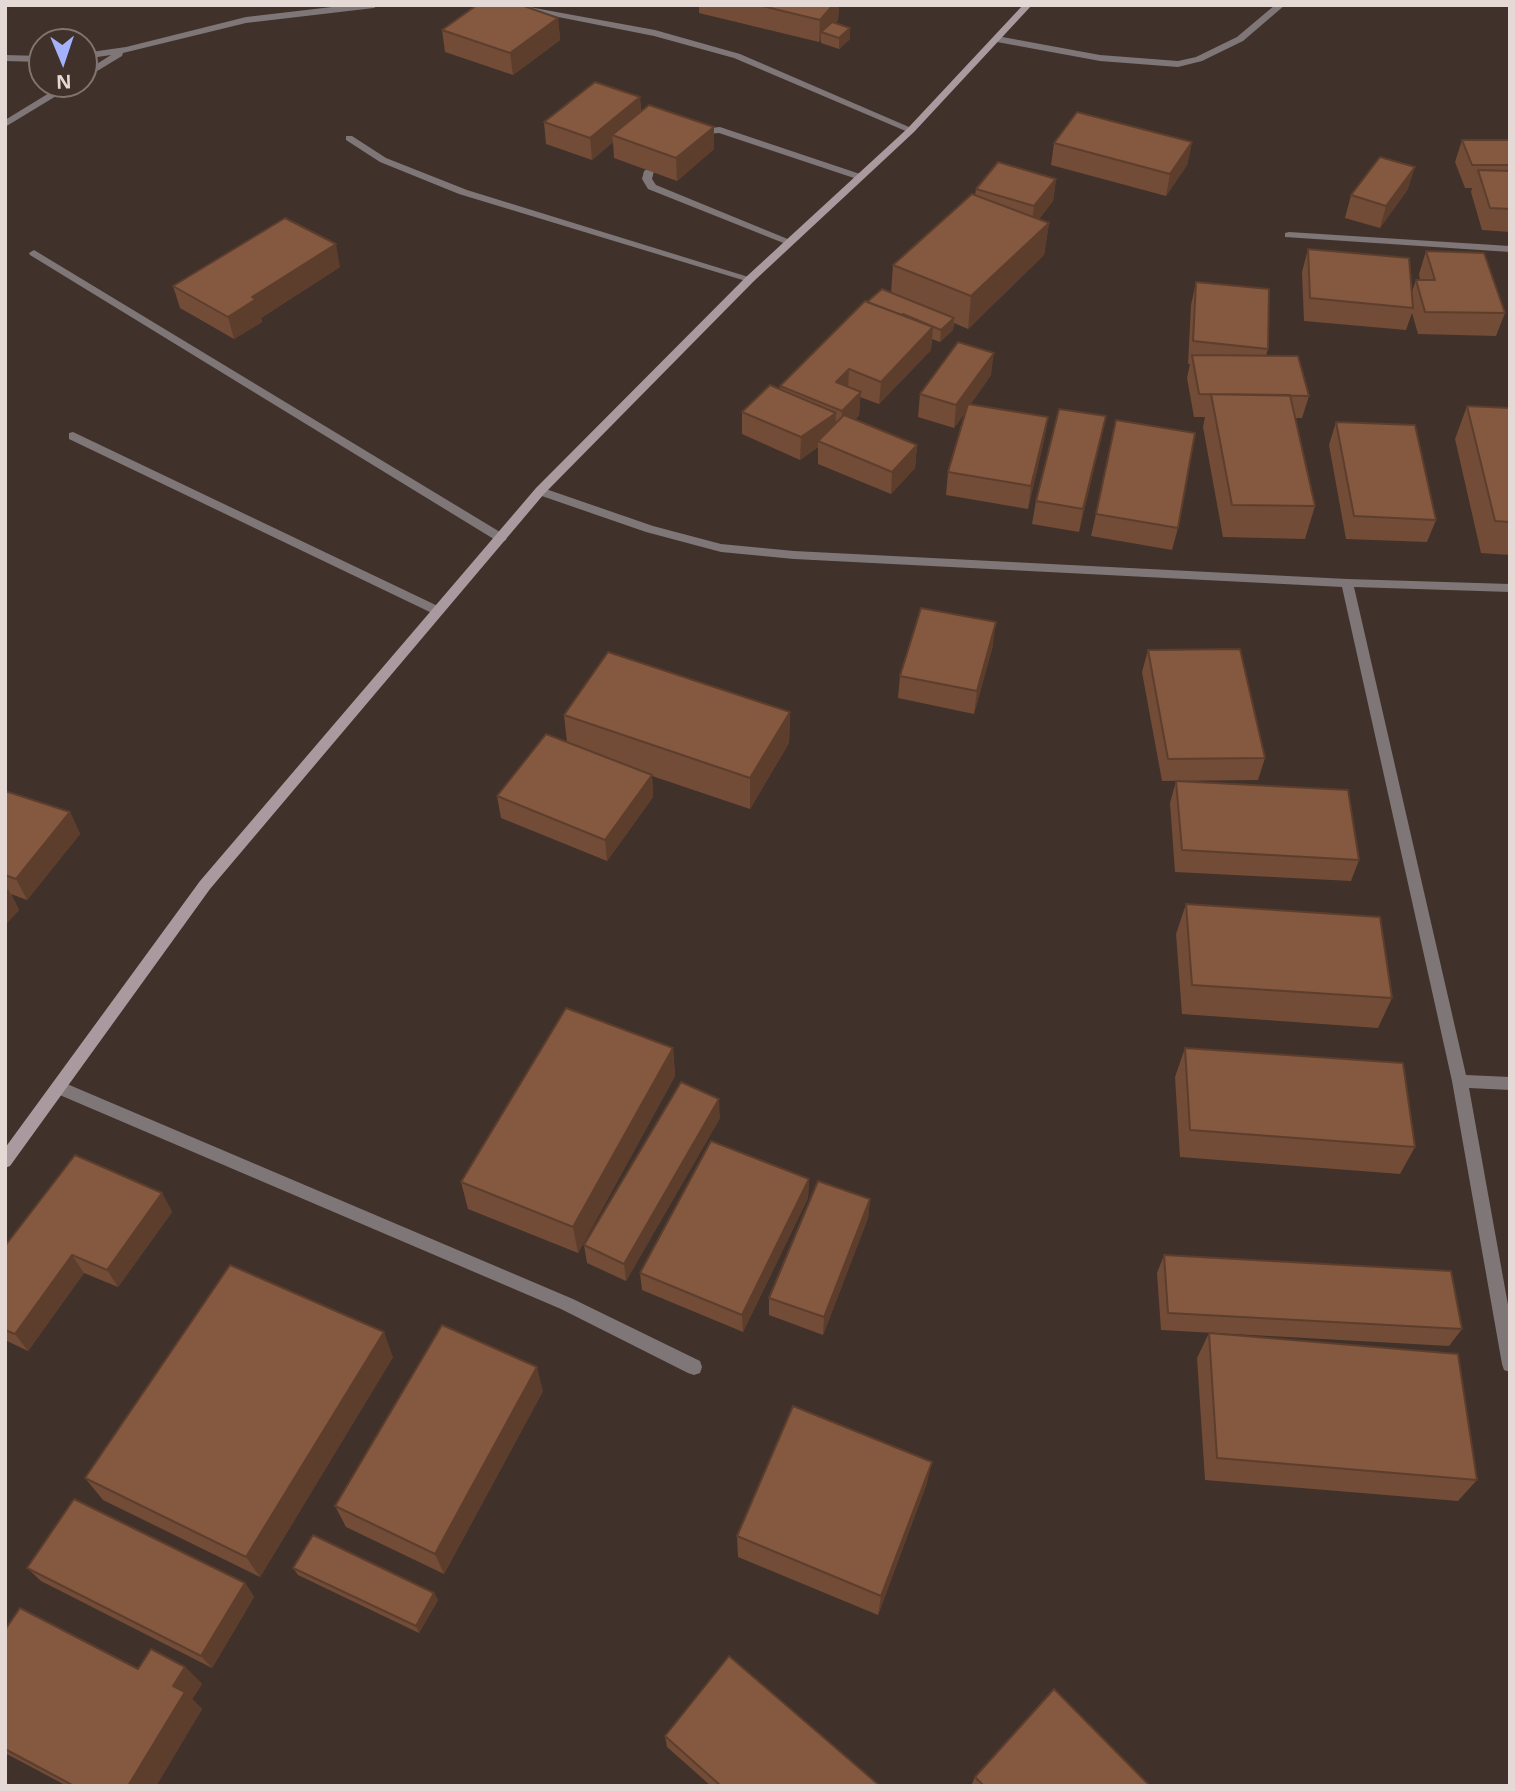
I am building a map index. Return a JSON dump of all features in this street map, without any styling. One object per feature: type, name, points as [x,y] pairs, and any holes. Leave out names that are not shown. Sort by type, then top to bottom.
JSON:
[{"type":"main road","points":[[5,1161],[205,885],[540,491],[750,279],[911,130],[1028,5]]},
{"type":"street","points":[[98,54],[126,50],[246,20],[374,5]]},
{"type":"street","points":[[502,5],[655,33],[737,55],[911,130]]},
{"type":"street","points":[[997,39],[1100,58],[1178,64],[1199,59],[1240,39],[1281,5]]},
{"type":"street","points":[[98,67],[126,50]]},
{"type":"street","points":[[5,58],[28,58]]},
{"type":"street","points":[[5,124],[48,98]]},
{"type":"street","points":[[682,138],[699,131],[720,130],[860,177]]},
{"type":"street","points":[[349,138],[383,160],[463,192],[750,279]]},
{"type":"street","points":[[649,171],[647,179],[652,187],[790,242]]},
{"type":"street","points":[[1289,235],[1510,249]]},
{"type":"street","points":[[34,253],[501,538]]},
{"type":"street","points":[[73,436],[439,611]]},
{"type":"street","points":[[540,491],[650,529],[733,549],[794,555],[1347,583],[1510,588]]},
{"type":"street","points":[[1347,583],[1460,1081],[1510,1364]]},
{"type":"street","points":[[1460,1081],[1510,1084]]},
{"type":"street","points":[[60,1088],[567,1304],[695,1367]]},
{"type":"building","points":[[477,5],[521,5],[558,18],[510,53],[442,30]]},
{"type":"building","points":[[758,5],[833,5],[820,20]]},
{"type":"building","points":[[832,22],[850,28],[839,38],[821,32]]},
{"type":"building","points":[[595,82],[640,97],[590,138],[544,122]]},
{"type":"building","points":[[649,105],[714,127],[676,158],[612,135]]},
{"type":"building","points":[[1077,112],[1192,142],[1170,174],[1054,143]]},
{"type":"building","points":[[1462,140],[1510,140],[1510,165],[1472,165]]},
{"type":"building","points":[[1380,157],[1415,167],[1386,206],[1351,195]]},
{"type":"building","points":[[998,162],[1056,179],[1034,206],[976,189]]},
{"type":"building","points":[[1478,170],[1510,171],[1510,209],[1490,208]]},
{"type":"building","points":[[972,194],[1049,223],[971,296],[893,265]]},
{"type":"building","points":[[285,218],[336,244],[252,297],[256,299],[228,317],[173,286]]},
{"type":"building","points":[[1308,249],[1409,258],[1413,308],[1310,298]]},
{"type":"building","points":[[1426,251],[1484,253],[1505,313],[1425,312],[1416,280],[1435,280]]},
{"type":"building","points":[[1196,282],[1269,289],[1268,349],[1193,341]]},
{"type":"building","points":[[882,289],[954,318],[941,330],[867,302]]},
{"type":"building","points":[[865,301],[933,327],[881,382],[849,369],[836,382],[861,392],[842,411],[780,386]]},
{"type":"building","points":[[958,342],[994,353],[956,405],[920,394]]},
{"type":"building","points":[[1192,355],[1298,356],[1309,396],[1199,394]]},
{"type":"building","points":[[770,385],[836,413],[801,437],[742,412]]},
{"type":"building","points":[[1211,394],[1290,395],[1315,506],[1232,505]]},
{"type":"building","points":[[968,404],[1048,417],[1031,486],[948,472]]},
{"type":"building","points":[[1467,406],[1510,408],[1510,522],[1495,521]]},
{"type":"building","points":[[1059,409],[1106,416],[1083,509],[1036,501]]},
{"type":"building","points":[[844,415],[917,445],[892,472],[818,441]]},
{"type":"building","points":[[1116,420],[1195,433],[1178,528],[1096,514]]},
{"type":"building","points":[[1336,422],[1415,425],[1436,520],[1354,516]]},
{"type":"building","points":[[921,608],[996,622],[977,691],[900,676]]},
{"type":"building","points":[[1240,649],[1265,758],[1168,759],[1148,650]]},
{"type":"building","points":[[608,652],[790,712],[750,778],[564,715]]},
{"type":"building","points":[[546,734],[652,775],[605,840],[497,796]]},
{"type":"building","points":[[1176,781],[1348,790],[1359,860],[1182,850]]},
{"type":"building","points":[[5,791],[70,812],[16,879],[5,875]]},
{"type":"building","points":[[1186,904],[1380,917],[1392,998],[1192,985]]},
{"type":"building","points":[[566,1008],[673,1048],[573,1227],[461,1182]]},
{"type":"building","points":[[1185,1048],[1403,1063],[1415,1147],[1190,1130]]},
{"type":"building","points":[[681,1082],[719,1099],[624,1264],[584,1245]]},
{"type":"building","points":[[711,1141],[809,1179],[742,1315],[640,1273]]},
{"type":"building","points":[[75,1155],[162,1193],[107,1270],[72,1255],[15,1334],[5,1330],[5,1246]]},
{"type":"building","points":[[818,1181],[870,1199],[824,1317],[769,1298]]},
{"type":"building","points":[[1164,1255],[1451,1271],[1462,1329],[1168,1313]]},
{"type":"building","points":[[230,1265],[384,1332],[246,1557],[85,1478]]},
{"type":"building","points":[[442,1325],[537,1367],[435,1554],[335,1506]]},
{"type":"building","points":[[1209,1333],[1458,1354],[1477,1480],[1217,1458]]},
{"type":"building","points":[[793,1406],[932,1462],[881,1596],[737,1536]]},
{"type":"building","points":[[74,1499],[245,1583],[201,1656],[27,1568]]},
{"type":"building","points":[[313,1535],[434,1593],[416,1626],[293,1568]]},
{"type":"building","points":[[20,1608],[138,1669],[151,1649],[185,1667],[173,1686],[185,1692],[128,1786],[74,1786],[5,1749],[5,1630]]},
{"type":"building","points":[[729,1656],[880,1786],[721,1786],[665,1736]]},
{"type":"building","points":[[1054,1689],[1150,1786],[984,1786],[975,1777]]}]
